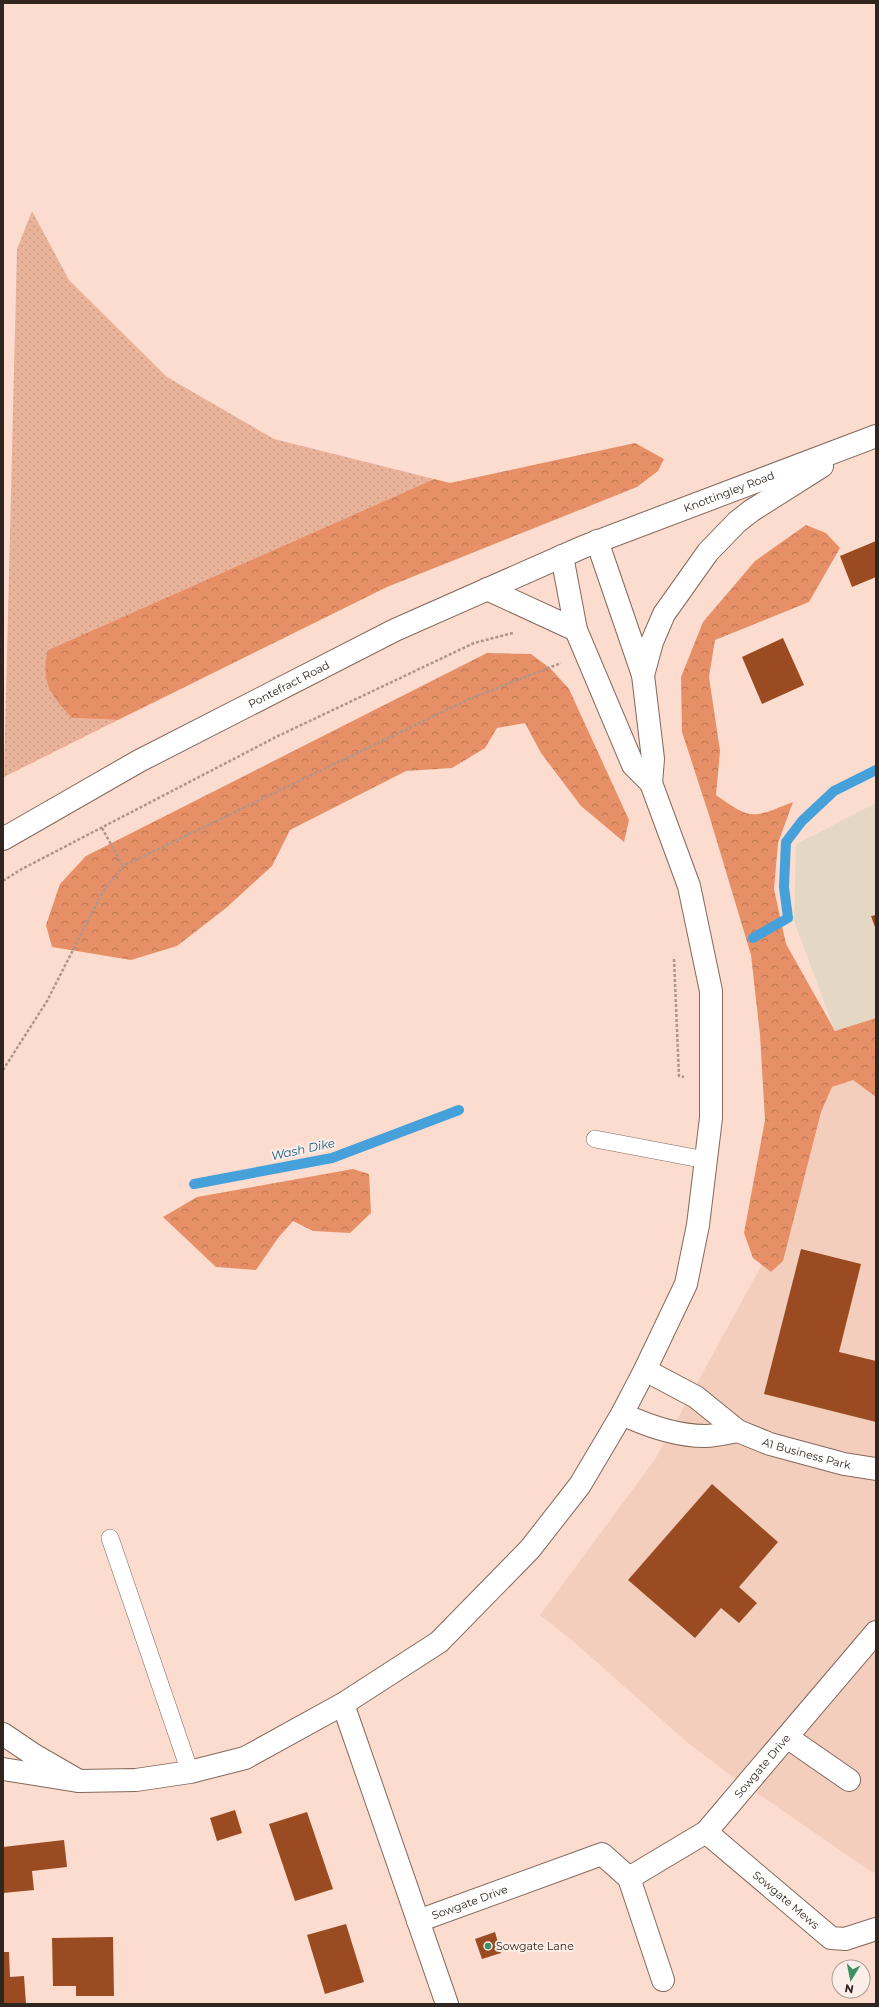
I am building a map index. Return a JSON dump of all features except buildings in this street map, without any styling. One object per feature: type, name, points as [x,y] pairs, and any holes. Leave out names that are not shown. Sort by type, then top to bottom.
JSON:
[{"type":"main road","name":"Knottingley Road","points":[[590,544],[868,439]]},
{"type":"main road","points":[[643,676],[652,642],[664,614],[708,552],[737,522],[751,511],[868,439]]},
{"type":"main road","name":"Pontefract Road","points":[[3,839],[139,761],[395,630],[590,544]]},
{"type":"main road","points":[[590,544],[643,676],[653,759],[651,783]]},
{"type":"main road","points":[[3,1769],[79,1781],[136,1780],[190,1772],[245,1758],[343,1704],[439,1642],[530,1549],[580,1485],[622,1414],[645,1370],[686,1284],[698,1225],[711,1118],[711,991],[689,886],[651,783],[634,765],[576,630],[562,556]]},
{"type":"main road","points":[[487,589],[576,630]]},
{"type":"main road","name":"A1 Business Park","points":[[645,1370],[696,1397],[738,1431],[770,1444],[844,1464],[876,1469]]},
{"type":"main road","points":[[622,1414],[648,1426],[678,1433],[705,1436],[738,1431]]},
{"type":"main road","name":"Sowgate Drive","points":[[629,1878],[706,1832],[876,1632]]},
{"type":"main road","points":[[343,1704],[447,2004]]},
{"type":"main road","points":[[3,1734],[34,1755],[79,1781]]},
{"type":"main road","points":[[787,1736],[849,1780]]},
{"type":"main road","name":"Sowgate Mews","points":[[706,1832],[831,1938],[845,1940],[876,1929]]},
{"type":"main road","name":"Sowgate Drive","points":[[418,1921],[602,1854],[629,1878],[663,1980]]},
{"type":"lane","points":[[595,1139],[706,1160]]},
{"type":"lane","points":[[110,1538],[190,1772]]},
{"type":"path","points":[[3,881],[20,870],[276,737],[474,644],[511,633],[519,633]]},
{"type":"path","points":[[3,1070],[47,1001],[102,893],[123,866],[468,699],[563,662]]},
{"type":"path","points":[[102,828],[123,866]]},
{"type":"path","points":[[673,954],[680,1076],[711,1085]]},
{"type":"shaded area","points":[[32,211],[69,280],[167,377],[274,439],[434,479],[48,650],[72,718],[118,720],[4,777],[17,249]]},
{"type":"shaded area","points":[[876,803],[876,1018],[835,1031],[794,921],[796,844]]},
{"type":"shaded area","points":[[876,1018],[876,1869],[873,1873],[725,1771],[688,1743],[574,1642],[540,1615],[656,1458],[765,1259],[814,1079]]},
{"type":"green space","points":[[635,443],[664,459],[658,471],[637,487],[387,587],[118,720],[72,718],[58,702],[49,688],[45,671],[48,650],[434,479],[450,483]]},
{"type":"green space","points":[[806,525],[826,533],[840,548],[809,602],[715,640],[709,677],[720,751],[716,795],[738,809],[746,813],[753,814],[761,814],[793,802],[778,843],[774,889],[786,944],[835,1031],[876,1018],[876,1097],[853,1080],[832,1087],[821,1112],[783,1261],[771,1272],[753,1258],[744,1233],[765,1120],[760,1035],[751,955],[709,815],[682,732],[681,677],[703,622],[755,561]]},
{"type":"green space","points":[[487,653],[531,654],[551,669],[569,689],[629,820],[624,842],[581,806],[541,753],[525,723],[497,728],[485,748],[452,768],[406,771],[290,830],[272,866],[226,908],[177,946],[131,960],[52,947],[46,925],[60,884],[86,856]]},
{"type":"green space","points":[[353,1169],[369,1174],[371,1213],[350,1233],[313,1231],[293,1221],[278,1238],[256,1270],[216,1267],[163,1217],[197,1197]]},
{"type":"waterway","name":"Wash Dike","points":[[753,938],[788,918],[784,887],[786,842],[802,821],[834,791],[876,770]]},
{"type":"waterway","name":"Wash Dike","points":[[194,1184],[332,1158],[459,1110]]},
{"type":"place","name":"Sowgate Lane","points":[[488,1946]]}]
